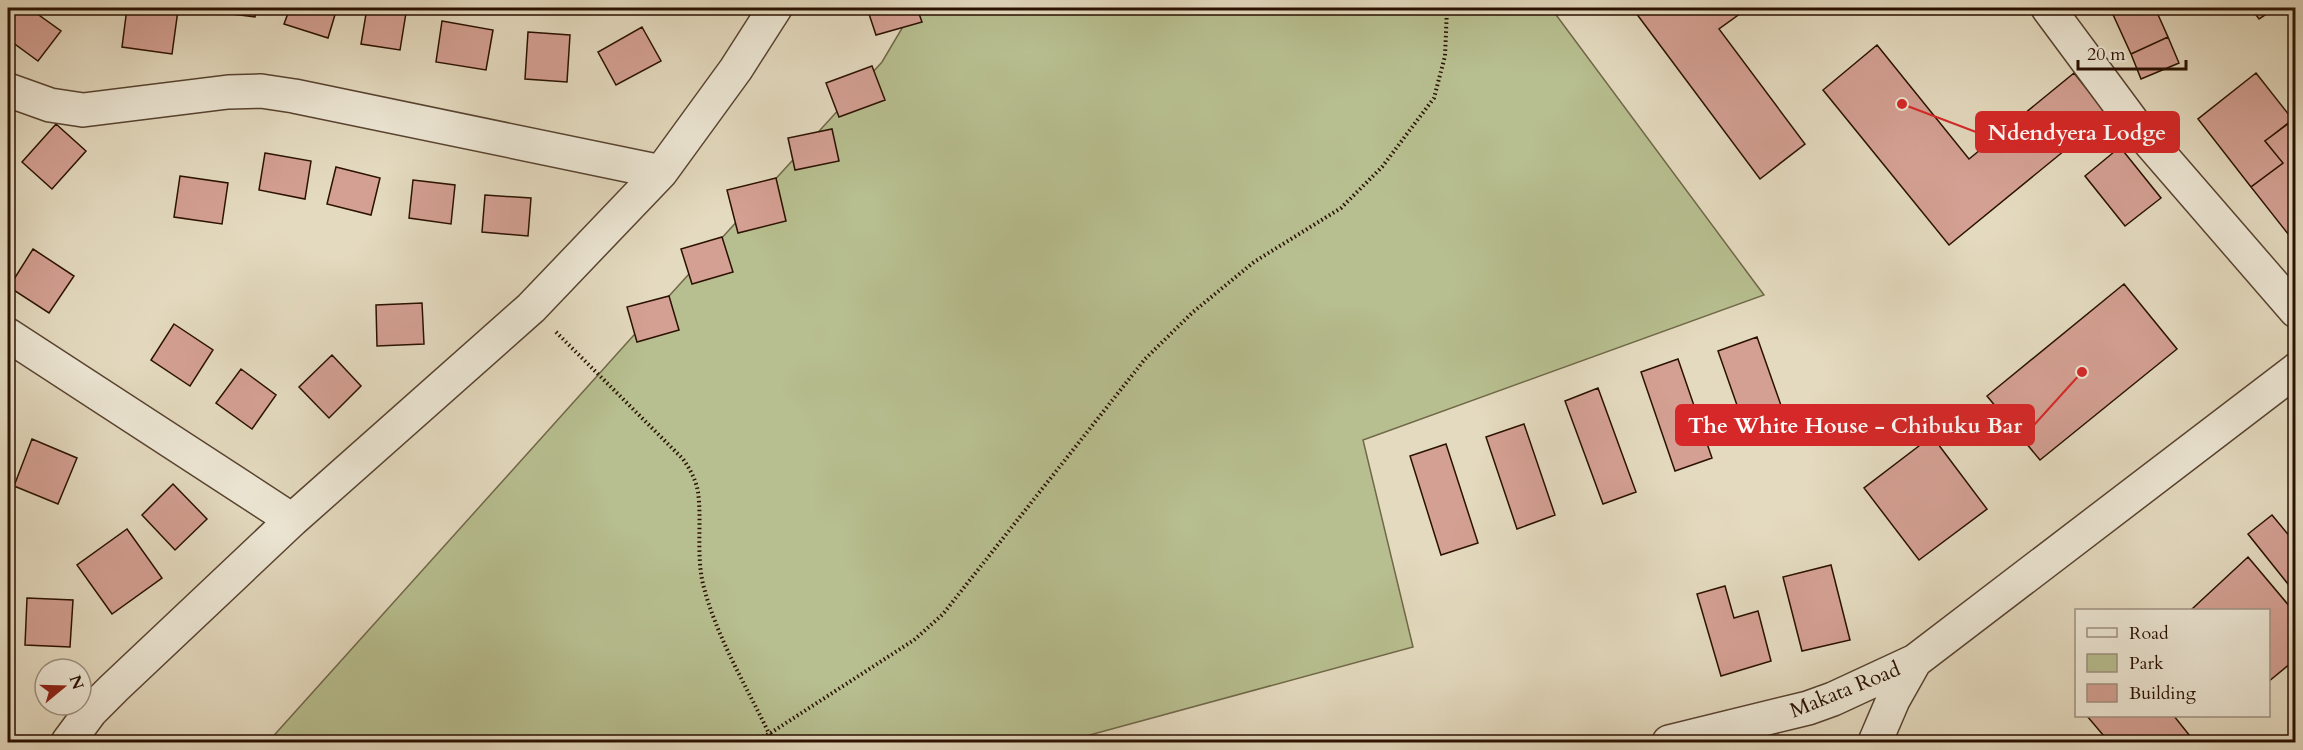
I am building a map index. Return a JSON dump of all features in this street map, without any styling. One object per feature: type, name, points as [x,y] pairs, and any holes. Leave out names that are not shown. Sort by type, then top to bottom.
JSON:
[{"type":"street","points":[[68,742],[91,711],[114,687],[292,520],[531,308],[661,172],[736,69],[775,8]]},
{"type":"street","points":[[2048,8],[2134,124],[2295,311]]},
{"type":"street","points":[[8,90],[50,105],[83,110],[228,92],[261,91],[661,172]]},
{"type":"street","points":[[8,334],[292,520]]},
{"type":"street","points":[[1875,742],[1893,700],[1915,661],[2295,370]]},
{"type":"street","name":"Makata Road","points":[[1669,742],[1808,708],[1843,695],[1915,661]]},
{"type":"path","points":[[750,742],[770,735],[914,640],[943,614],[1145,359],[1193,312],[1254,262],[1341,208],[1382,167],[1434,98],[1445,56],[1447,8]]},
{"type":"path","points":[[531,308],[683,459],[692,474],[698,492],[698,527],[703,581],[713,619],[773,742]]},
{"type":"green space","points":[[914,8],[1551,8],[1764,295],[1363,440],[1413,647],[1064,742],[268,742],[882,62]]},
{"type":"building","points":[[20,8],[29,8],[61,31],[38,61],[8,39],[8,26]]},
{"type":"building","points":[[127,8],[178,10],[172,54],[122,47]]},
{"type":"building","points":[[208,8],[256,8],[255,17],[208,11]]},
{"type":"building","points":[[290,8],[337,8],[328,38],[284,24]]},
{"type":"building","points":[[367,8],[406,13],[400,50],[361,44]]},
{"type":"building","points":[[867,8],[917,8],[922,22],[876,35]]},
{"type":"building","points":[[1634,8],[1748,8],[1719,29],[1805,144],[1760,179]]},
{"type":"building","points":[[2110,8],[2155,8],[2168,37],[2131,54]]},
{"type":"building","points":[[2251,8],[2276,8],[2259,19]]},
{"type":"building","points":[[442,21],[493,30],[486,70],[436,62]]},
{"type":"building","points":[[642,27],[661,61],[616,85],[598,52]]},
{"type":"building","points":[[528,32],[570,35],[567,82],[525,79]]},
{"type":"building","points":[[2168,37],[2179,63],[2141,79],[2131,54]]},
{"type":"building","points":[[1877,45],[1969,159],[2074,73],[2108,115],[1949,245],[1823,90]]},
{"type":"building","points":[[872,66],[885,100],[839,117],[826,83]]},
{"type":"building","points":[[2256,73],[2293,120],[2265,141],[2283,163],[2251,187],[2198,119]]},
{"type":"building","points":[[2296,117],[2296,244],[2251,187],[2283,163],[2265,141]]},
{"type":"building","points":[[56,124],[86,151],[52,189],[22,162]]},
{"type":"building","points":[[832,129],[839,161],[795,170],[788,138]]},
{"type":"building","points":[[2120,147],[2161,198],[2125,226],[2085,176]]},
{"type":"building","points":[[265,153],[311,161],[305,199],[259,190]]},
{"type":"building","points":[[336,167],[380,178],[371,215],[327,204]]},
{"type":"building","points":[[180,176],[228,183],[222,224],[174,217]]},
{"type":"building","points":[[776,178],[786,221],[738,233],[727,190]]},
{"type":"building","points":[[413,180],[455,185],[451,224],[409,218]]},
{"type":"building","points":[[485,195],[531,198],[528,236],[482,232]]},
{"type":"building","points":[[722,237],[733,272],[692,284],[681,249]]},
{"type":"building","points":[[33,249],[74,276],[49,313],[9,287]]},
{"type":"building","points":[[2124,284],[2177,349],[2040,460],[1987,396]]},
{"type":"building","points":[[669,296],[679,330],[637,342],[627,307]]},
{"type":"building","points":[[422,303],[424,344],[377,346],[376,305]]},
{"type":"building","points":[[174,324],[213,350],[190,386],[151,360]]},
{"type":"building","points":[[1757,337],[1790,431],[1751,445],[1718,351]]},
{"type":"building","points":[[332,355],[361,386],[329,418],[299,387]]},
{"type":"building","points":[[1678,359],[1712,458],[1675,471],[1641,372]]},
{"type":"building","points":[[241,369],[276,395],[252,429],[216,403]]},
{"type":"building","points":[[1598,388],[1636,492],[1603,504],[1565,401]]},
{"type":"building","points":[[1524,424],[1555,515],[1517,529],[1486,437]]},
{"type":"building","points":[[1932,436],[1987,509],[1919,560],[1864,488]]},
{"type":"building","points":[[32,439],[77,458],[58,504],[14,486]]},
{"type":"building","points":[[1446,444],[1478,543],[1441,555],[1410,456]]},
{"type":"building","points":[[173,484],[207,519],[175,550],[142,515]]},
{"type":"building","points":[[2296,511],[2296,525],[2289,517]]},
{"type":"building","points":[[2272,515],[2296,544],[2296,594],[2248,534]]},
{"type":"building","points":[[127,529],[162,578],[112,614],[77,565]]},
{"type":"building","points":[[2248,557],[2296,614],[2296,659],[2270,680],[2270,609],[2192,609]]},
{"type":"building","points":[[1831,565],[1850,640],[1802,651],[1783,577]]},
{"type":"building","points":[[1725,586],[1734,618],[1758,611],[1771,661],[1721,676],[1697,594]]},
{"type":"building","points":[[27,598],[73,600],[70,647],[25,645]]},
{"type":"building","points":[[2088,717],[2175,717],[2194,741],[2192,742],[2109,742]]},
{"type":"place","name":"Ndendyera Lodge","points":[[1902,104]]},
{"type":"place","name":"The White House - Chibuku Bar","points":[[2082,372]]}]
